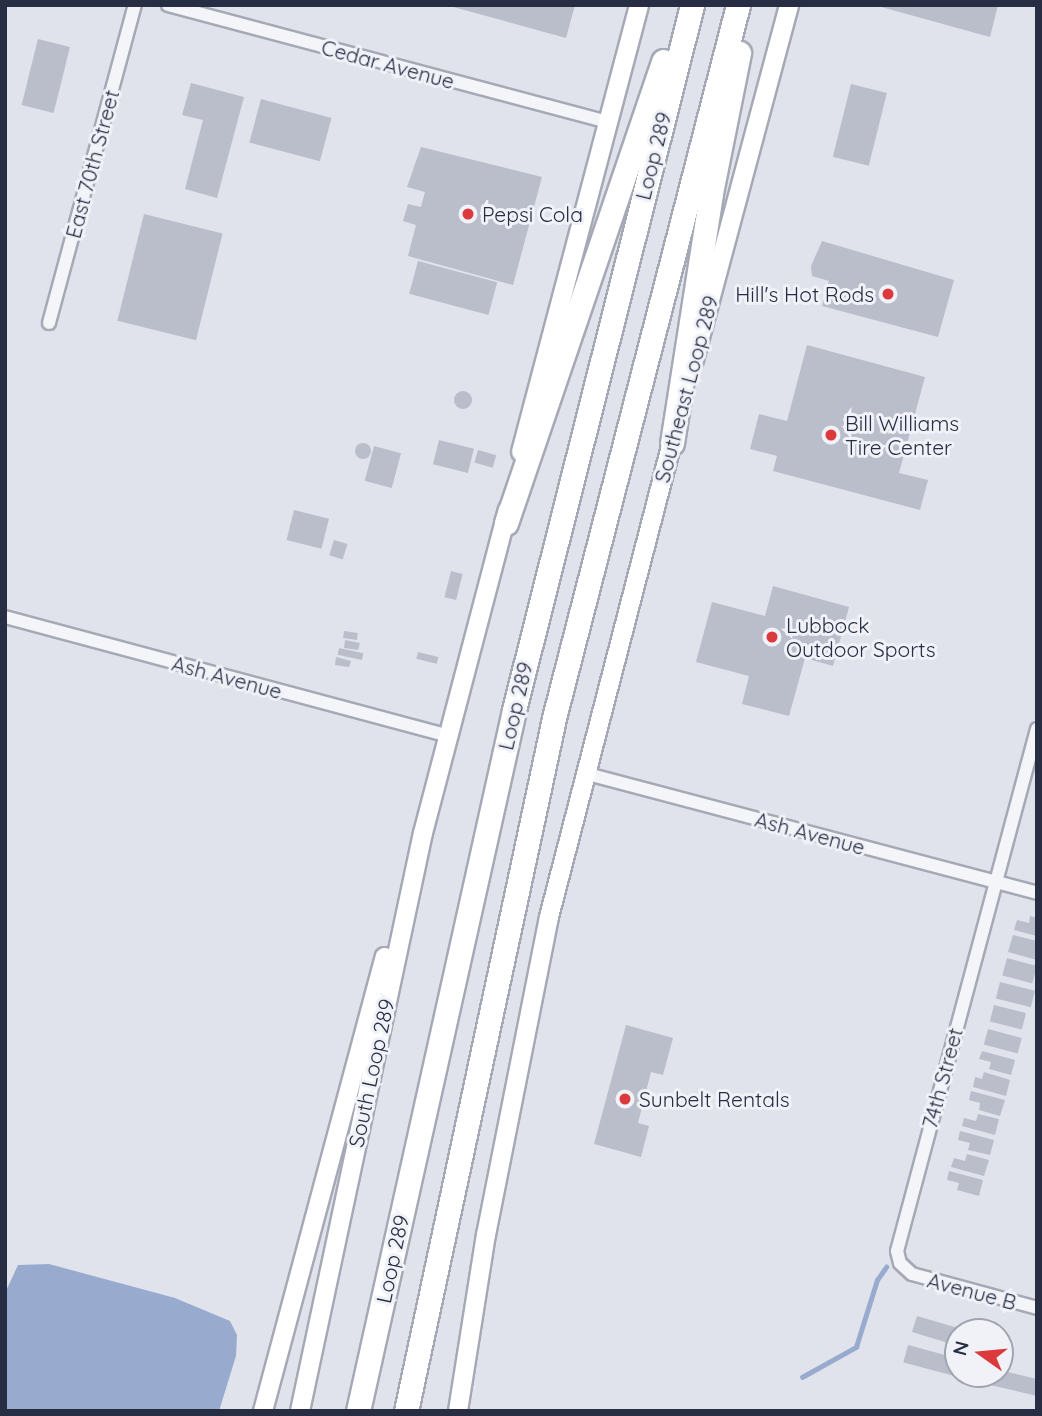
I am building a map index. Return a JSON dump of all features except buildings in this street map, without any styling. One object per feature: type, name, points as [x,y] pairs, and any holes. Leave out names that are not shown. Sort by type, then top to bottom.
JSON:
[{"type":"highway","points":[[506,523],[682,5]]},
{"type":"highway","name":"Loop 289","points":[[358,1411],[520,685],[692,5]]},
{"type":"highway","name":"Loop 289","points":[[406,1411],[566,667],[738,5]]},
{"type":"highway","points":[[673,443],[711,193],[749,5]]},
{"type":"main road","points":[[449,736],[506,523],[531,407],[639,5]]},
{"type":"main road","name":"Southeast Loop 289","points":[[584,773],[789,5]]},
{"type":"main road","name":"South Loop 289","points":[[300,1411],[423,833],[449,736]]},
{"type":"main road","points":[[457,1411],[486,1235],[549,917],[584,773]]},
{"type":"main road","points":[[263,1411],[391,934],[423,833]]},
{"type":"main road","points":[[470,1411],[486,1235]]},
{"type":"street","name":"East 70th Street","points":[[49,323],[135,5]]},
{"type":"street","name":"Cedar Avenue","points":[[167,5],[609,122]]},
{"type":"street","name":"Ash Avenue","points":[[5,617],[449,736]]},
{"type":"street","name":"74th Street","points":[[908,1271],[900,1263],[897,1245],[1037,729]]},
{"type":"street","name":"Ash Avenue","points":[[584,773],[1037,893]]},
{"type":"street","name":"Avenue B","points":[[908,1271],[1037,1308]]},
{"type":"water","points":[[49,1264],[175,1298],[230,1321],[237,1335],[236,1356],[219,1411],[5,1411],[5,1293],[18,1265]]},
{"type":"waterway","points":[[802,1377],[856,1347],[877,1280],[886,1267]]},
{"type":"place","name":"Pepsi Cola","points":[[468,214]]},
{"type":"place","name":"Hill's Hot Rods","points":[[888,294]]},
{"type":"place","name":"Bill Williams Tire Center","points":[[831,435]]},
{"type":"place","name":"Lubbock Outdoor Sports","points":[[772,637]]},
{"type":"place","name":"Sunbelt Rentals","points":[[625,1099]]}]
